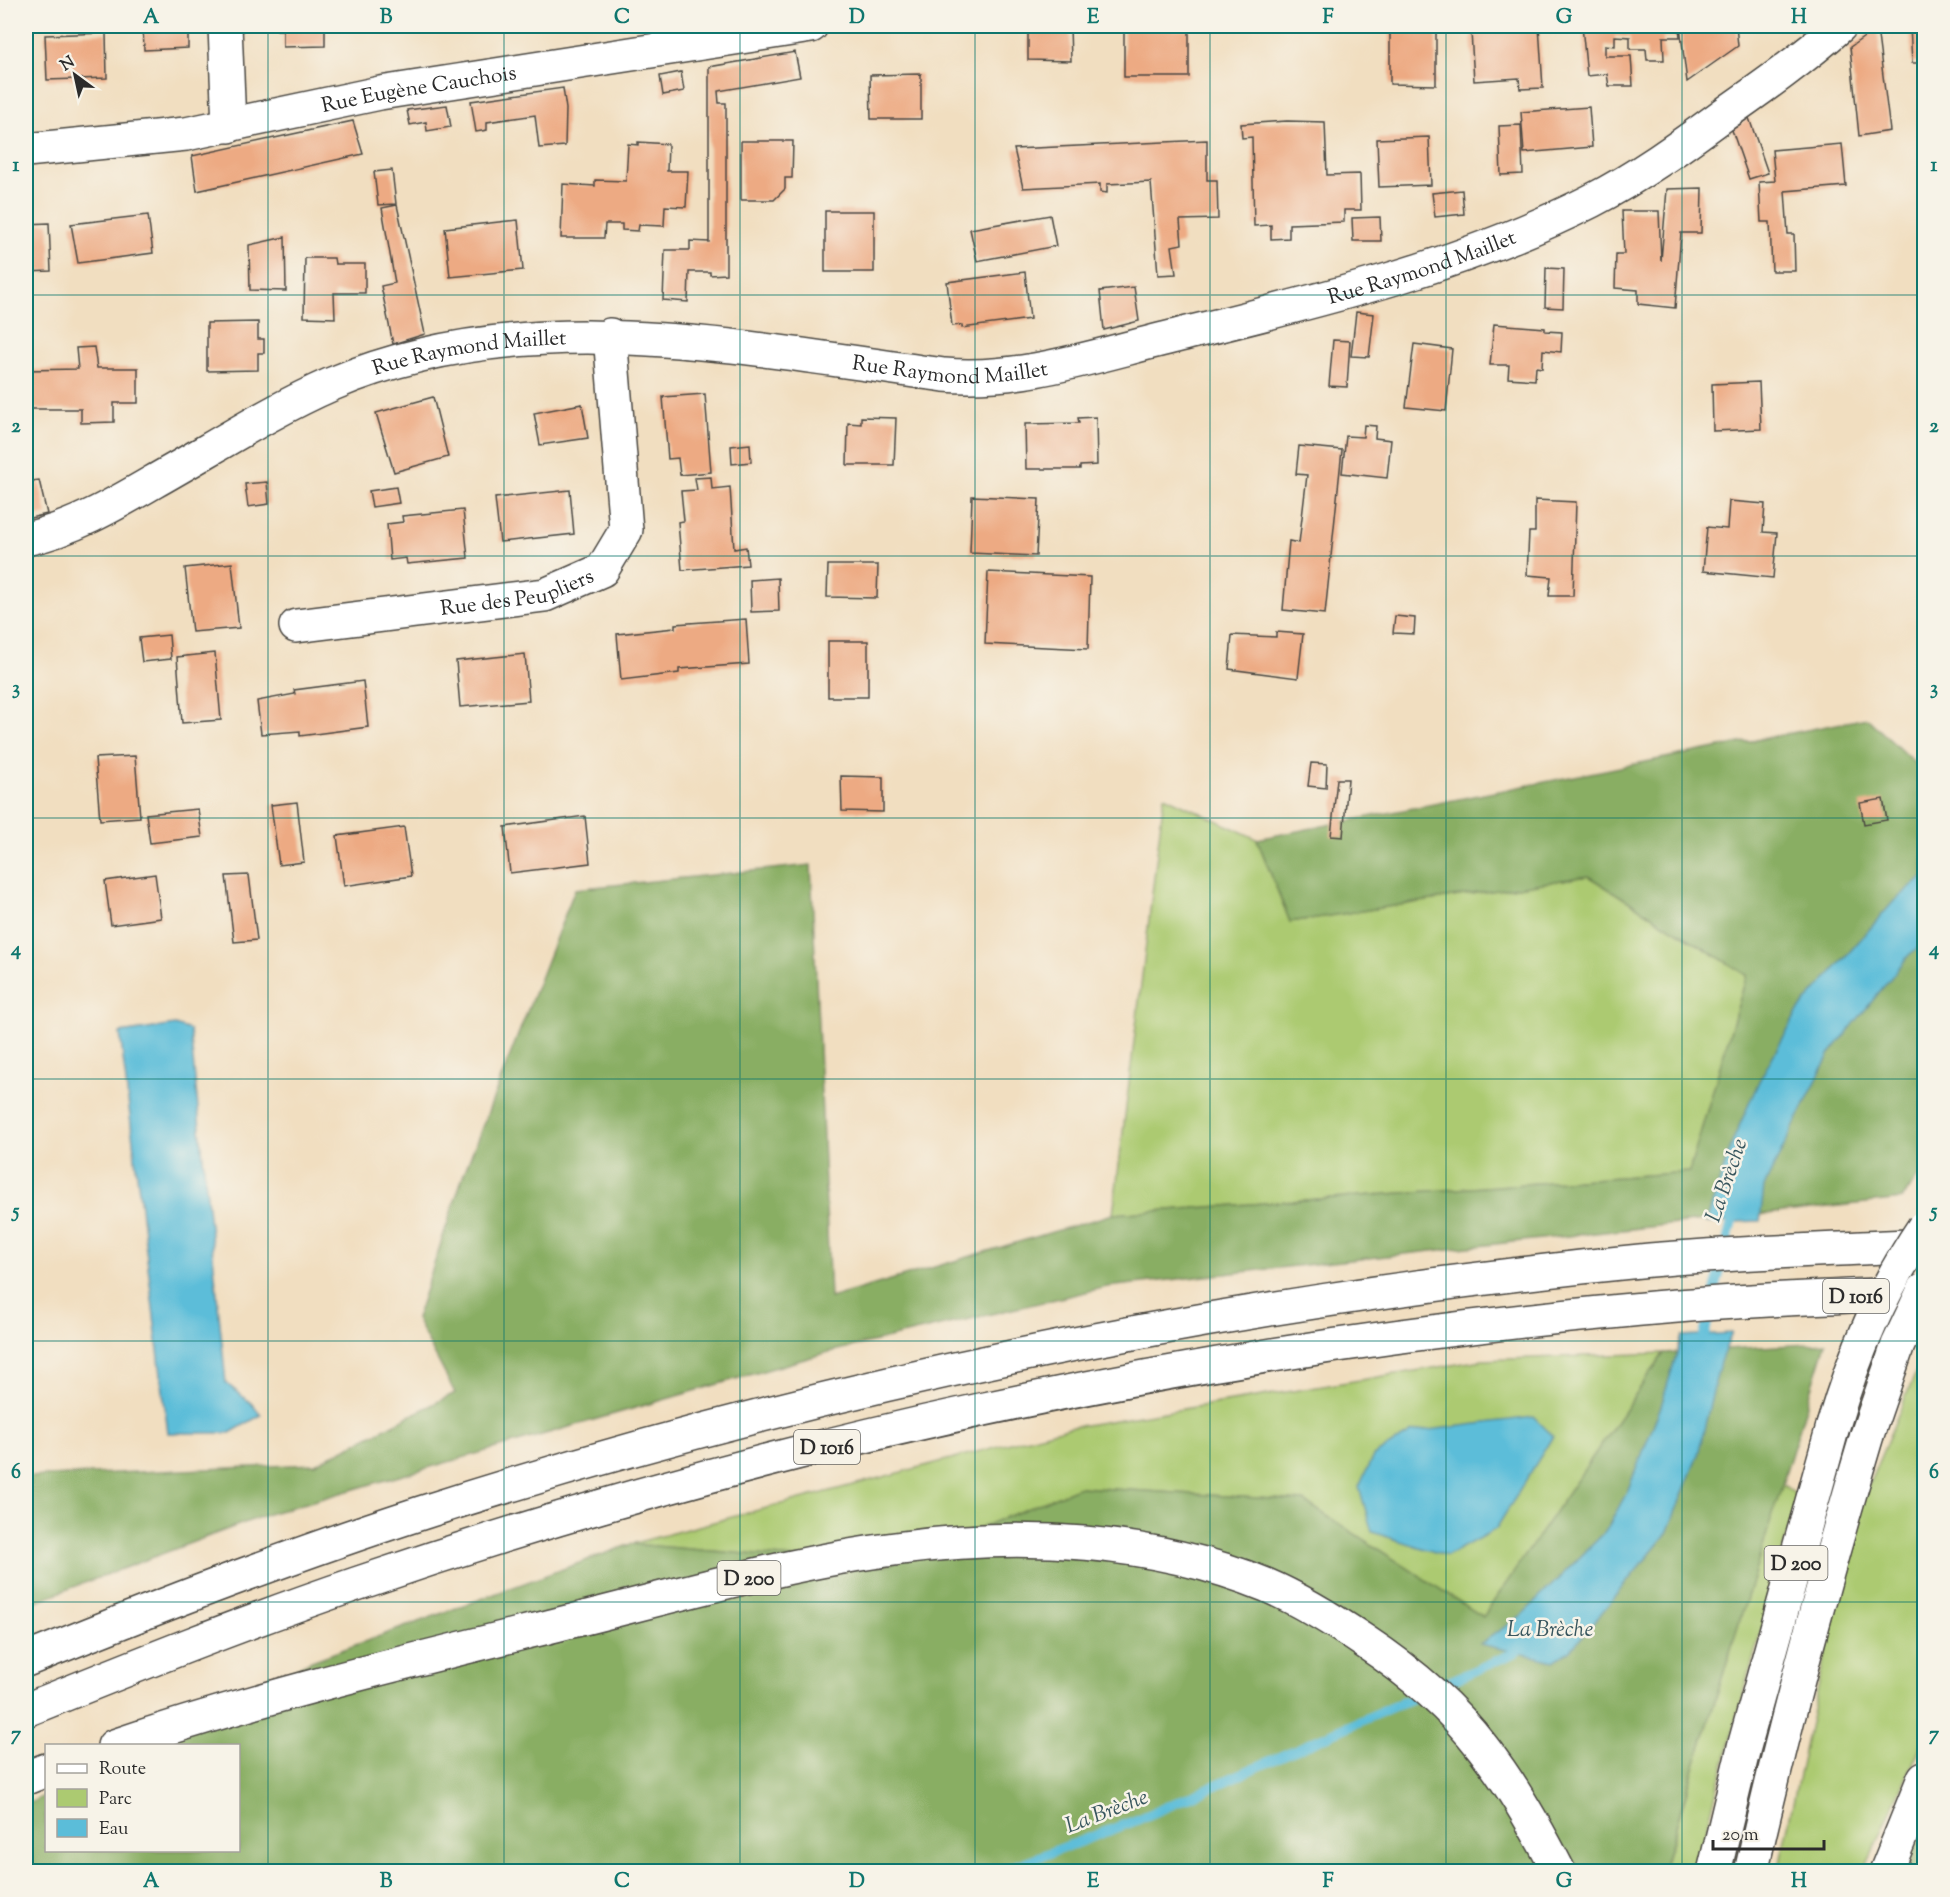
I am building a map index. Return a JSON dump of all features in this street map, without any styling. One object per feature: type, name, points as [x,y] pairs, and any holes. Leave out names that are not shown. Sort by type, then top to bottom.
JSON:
[{"type":"main road","points":[[225,26],[229,126]]},
{"type":"main road","name":"Rue Eugène Cauchois","points":[[26,150],[157,139],[229,126],[380,93],[811,26]]},
{"type":"main road","name":"Rue Raymond Maillet","points":[[26,539],[89,518],[291,404],[383,364],[450,348],[610,336],[675,339],[944,375],[983,376],[1046,367],[1287,308],[1452,259],[1534,227],[1592,201],[1671,153],[1791,66],[1840,26]]},
{"type":"main road","name":"Rue des Peupliers","points":[[296,626],[544,595],[602,570],[626,530],[610,336]]},
{"type":"main road","name":"D 200","points":[[1714,1872],[1746,1737],[1852,1361],[1872,1315],[1924,1227]]},
{"type":"main road","name":"D 1016","points":[[26,1660],[222,1583],[418,1514],[605,1457],[763,1414],[930,1374],[1215,1318],[1447,1284],[1653,1260],[1924,1245]]},
{"type":"main road","name":"D 200","points":[[1751,1872],[1771,1786],[1839,1528],[1867,1435],[1898,1345],[1924,1292]]},
{"type":"main road","name":"D 1016","points":[[26,1710],[201,1641],[359,1583],[548,1523],[770,1460],[991,1408],[1194,1369],[1478,1326],[1660,1307],[1924,1292]]},
{"type":"main road","name":"D 200","points":[[120,1744],[263,1699],[690,1592],[847,1556],[939,1544],[1011,1541],[1087,1543],[1169,1556],[1232,1572],[1286,1594],[1326,1615],[1379,1651],[1435,1697],[1482,1747],[1527,1814],[1559,1872]]},
{"type":"main road","points":[[26,1778],[45,1770]]},
{"type":"main road","points":[[1886,1872],[1924,1778]]},
{"type":"green space","points":[[1867,718],[1924,772],[1924,1169],[1902,1199],[1107,1287],[829,1352],[268,1514],[26,1605],[26,1477],[315,1464],[455,1393],[416,1319],[463,1176],[575,889],[811,865],[830,1298],[1113,1214],[1689,1172],[1747,975],[1588,876],[1290,922],[1257,839]]},
{"type":"green space","points":[[1164,796],[1257,839],[1290,922],[1588,876],[1747,975],[1689,1172],[1113,1214]]},
{"type":"green space","points":[[1826,1343],[1662,1871],[26,1872],[26,1805],[45,1796],[45,1852],[240,1852],[240,1744],[146,1744],[309,1662],[631,1544],[886,1566],[1080,1487],[1304,1501],[1483,1617],[1664,1353]]},
{"type":"green space","points":[[1664,1353],[1483,1618],[1304,1501],[1080,1487],[886,1566],[631,1544],[1067,1428],[1482,1360]]},
{"type":"green space","points":[[1924,1353],[1924,1739],[1864,1871],[1778,1872],[1854,1520]]},
{"type":"green space","points":[[1782,1484],[1798,1496],[1695,1871],[1662,1872]]},
{"type":"green space","points":[[1924,1812],[1924,1871],[1899,1871]]},
{"type":"water","name":"La Brèche","points":[[1924,877],[1924,943],[1909,955],[1829,1055],[1764,1187],[1760,1221],[1706,1223],[1733,1140],[1759,1081],[1798,1011],[1894,901]]},
{"type":"water","points":[[175,1025],[190,1030],[226,1383],[251,1403],[261,1415],[230,1433],[168,1433],[120,1033]]},
{"type":"water","name":"La Brèche","points":[[1732,1333],[1720,1362],[1698,1455],[1667,1533],[1571,1650],[1554,1661],[1480,1644],[1522,1615],[1605,1532],[1627,1492],[1661,1406],[1682,1336]]},
{"type":"water","points":[[1534,1417],[1553,1436],[1496,1529],[1447,1556],[1372,1532],[1359,1487],[1373,1456],[1412,1432]]},
{"type":"building","points":[[143,26],[188,26],[188,48],[144,50]]},
{"type":"building","points":[[277,26],[330,26],[330,29],[325,29],[325,46],[283,47],[283,30],[277,30]]},
{"type":"building","points":[[381,26],[399,26],[400,27],[381,28]]},
{"type":"building","points":[[1028,26],[1070,26],[1071,61],[1028,60]]},
{"type":"building","points":[[1516,26],[1539,26],[1543,88],[1520,89],[1519,78],[1474,81],[1471,32],[1516,29]]},
{"type":"building","points":[[1582,26],[1679,26],[1680,37],[1663,37],[1664,60],[1647,60],[1646,49],[1630,49],[1630,37],[1615,36],[1615,46],[1605,45],[1605,56],[1631,56],[1633,86],[1609,86],[1607,74],[1587,76]]},
{"type":"building","points":[[1680,26],[1736,26],[1738,46],[1687,82]]},
{"type":"building","points":[[1910,26],[1924,26],[1924,63],[1912,63]]},
{"type":"building","points":[[1877,28],[1890,131],[1859,136],[1850,47]]},
{"type":"building","points":[[1124,29],[1189,30],[1189,77],[1124,77]]},
{"type":"building","points":[[1390,31],[1436,32],[1436,85],[1390,84]]},
{"type":"building","points":[[106,33],[107,78],[47,80],[45,35]]},
{"type":"building","points":[[795,52],[800,77],[718,91],[719,103],[726,103],[726,274],[710,275],[710,272],[689,272],[688,302],[663,300],[665,250],[690,250],[690,241],[709,242],[709,67]]},
{"type":"building","points":[[681,72],[684,91],[663,95],[660,76]]},
{"type":"building","points":[[921,74],[921,119],[871,119],[870,75]]},
{"type":"building","points":[[563,88],[566,109],[565,146],[539,148],[535,115],[487,122],[487,130],[476,132],[471,101]]},
{"type":"building","points":[[447,105],[451,127],[427,131],[426,122],[410,125],[407,110]]},
{"type":"building","points":[[1589,107],[1592,147],[1524,153],[1521,112]]},
{"type":"building","points":[[1749,118],[1768,173],[1749,179],[1732,130]]},
{"type":"building","points":[[353,121],[363,154],[197,191],[192,156]]},
{"type":"building","points":[[1287,121],[1325,122],[1327,175],[1360,174],[1361,210],[1344,210],[1344,222],[1289,224],[1289,238],[1271,239],[1271,225],[1254,226],[1252,137],[1242,138],[1241,124]]},
{"type":"building","points":[[1521,125],[1523,174],[1501,175],[1499,126]]},
{"type":"building","points":[[1429,137],[1431,185],[1379,187],[1377,139]]},
{"type":"building","points":[[1207,140],[1207,180],[1217,180],[1218,219],[1180,220],[1182,244],[1172,246],[1176,274],[1158,275],[1151,182],[1107,184],[1107,193],[1100,192],[1100,184],[1023,188],[1014,149]]},
{"type":"building","points":[[741,141],[793,141],[792,178],[785,178],[785,189],[774,200],[741,200]]},
{"type":"building","points":[[638,142],[668,144],[667,171],[688,171],[686,207],[665,206],[664,226],[639,225],[638,231],[622,230],[622,224],[605,224],[604,238],[561,238],[563,184],[595,186],[595,180],[626,181],[628,144],[638,145]]},
{"type":"building","points":[[1842,144],[1846,186],[1785,191],[1788,234],[1794,234],[1795,271],[1772,271],[1770,222],[1761,222],[1759,182],[1775,181],[1772,150]]},
{"type":"building","points":[[392,170],[396,204],[378,205],[374,172]]},
{"type":"building","points":[[1702,188],[1701,233],[1681,233],[1675,308],[1638,304],[1638,290],[1615,288],[1616,254],[1624,254],[1622,211],[1659,211],[1661,261],[1667,189]]},
{"type":"building","points":[[1462,190],[1464,214],[1435,217],[1432,193]]},
{"type":"building","points":[[397,205],[425,334],[393,344],[381,286],[395,283],[382,208]]},
{"type":"building","points":[[825,211],[874,211],[874,272],[825,272]]},
{"type":"building","points":[[148,215],[153,253],[78,263],[71,224]]},
{"type":"building","points":[[1050,215],[1056,246],[977,261],[970,229]]},
{"type":"building","points":[[1380,217],[1381,241],[1353,241],[1352,218]]},
{"type":"building","points":[[518,220],[523,270],[450,277],[445,228]]},
{"type":"building","points":[[49,223],[51,271],[26,272],[26,224]]},
{"type":"building","points":[[285,237],[286,291],[250,290],[249,245]]},
{"type":"building","points":[[305,258],[334,258],[335,264],[365,264],[365,293],[334,293],[335,318],[304,317]]},
{"type":"building","points":[[1546,268],[1564,269],[1563,308],[1545,307]]},
{"type":"building","points":[[1025,272],[1030,319],[962,328],[962,325],[952,326],[947,282]]},
{"type":"building","points":[[1134,287],[1139,321],[1104,330],[1100,291]]},
{"type":"building","points":[[1356,312],[1374,314],[1369,357],[1351,356]]},
{"type":"building","points":[[258,322],[258,339],[264,339],[264,353],[258,353],[258,370],[207,371],[207,323]]},
{"type":"building","points":[[1494,324],[1545,328],[1545,331],[1562,332],[1561,352],[1543,350],[1542,368],[1536,367],[1535,380],[1508,378],[1509,365],[1490,365]]},
{"type":"building","points":[[1333,340],[1350,341],[1347,387],[1329,386]]},
{"type":"building","points":[[1414,344],[1452,349],[1446,411],[1406,407]]},
{"type":"building","points":[[94,347],[97,368],[138,368],[138,403],[114,403],[114,422],[81,423],[81,409],[26,409],[26,370],[78,369],[76,348]]},
{"type":"building","points":[[1759,382],[1761,429],[1713,431],[1712,384]]},
{"type":"building","points":[[705,394],[711,472],[680,475],[678,458],[668,459],[663,397]]},
{"type":"building","points":[[433,397],[448,457],[394,472],[376,413]]},
{"type":"building","points":[[582,404],[588,438],[540,445],[534,413]]},
{"type":"building","points":[[861,417],[896,418],[894,465],[847,465],[848,423],[861,424]]},
{"type":"building","points":[[1096,417],[1097,465],[1080,466],[1080,469],[1026,469],[1025,424],[1079,423],[1078,418]]},
{"type":"building","points":[[1364,425],[1376,426],[1375,438],[1391,440],[1387,478],[1342,473],[1346,436],[1363,437]]},
{"type":"building","points":[[750,444],[751,462],[732,464],[731,446]]},
{"type":"building","points":[[1299,446],[1342,450],[1325,614],[1283,610],[1289,541],[1299,543],[1307,475],[1296,474]]},
{"type":"building","points":[[711,477],[712,489],[730,487],[734,549],[746,547],[748,565],[682,570],[678,522],[684,521],[681,491],[697,490],[695,478]]},
{"type":"building","points":[[39,480],[47,514],[26,519],[26,482]]},
{"type":"building","points":[[267,482],[269,504],[248,507],[245,484]]},
{"type":"building","points":[[396,487],[399,503],[372,507],[369,491]]},
{"type":"building","points":[[570,490],[574,534],[500,542],[495,498]]},
{"type":"building","points":[[972,496],[1039,499],[1036,556],[970,553]]},
{"type":"building","points":[[1535,500],[1576,502],[1573,596],[1549,596],[1551,577],[1527,575],[1529,532],[1535,532]]},
{"type":"building","points":[[1729,501],[1765,504],[1763,532],[1777,533],[1773,578],[1703,571],[1707,527],[1727,529]]},
{"type":"building","points":[[463,510],[468,558],[407,564],[406,558],[390,560],[387,524],[403,522],[402,516]]},
{"type":"building","points":[[232,563],[239,628],[192,632],[185,568]]},
{"type":"building","points":[[828,565],[878,565],[877,598],[827,597]]},
{"type":"building","points":[[988,572],[1090,577],[1088,649],[985,644]]},
{"type":"building","points":[[778,578],[779,611],[751,612],[750,580]]},
{"type":"building","points":[[1395,616],[1415,618],[1414,634],[1393,633]]},
{"type":"building","points":[[746,619],[749,664],[679,669],[679,673],[621,680],[617,634],[675,628],[675,624]]},
{"type":"building","points":[[1276,632],[1303,634],[1298,678],[1229,669],[1232,635],[1276,637]]},
{"type":"building","points":[[169,635],[171,659],[142,662],[139,638]]},
{"type":"building","points":[[828,641],[868,641],[868,697],[828,697]]},
{"type":"building","points":[[215,653],[221,720],[182,723],[177,657]]},
{"type":"building","points":[[525,654],[529,701],[460,707],[456,661]]},
{"type":"building","points":[[363,681],[368,727],[300,736],[300,731],[261,734],[257,701],[295,694],[294,690]]},
{"type":"building","points":[[135,756],[140,817],[100,820],[95,758]]},
{"type":"building","points":[[1311,763],[1327,764],[1326,788],[1308,786]]},
{"type":"building","points":[[841,776],[883,777],[883,812],[842,811]]},
{"type":"building","points":[[1337,779],[1348,779],[1343,837],[1331,836]]},
{"type":"building","points":[[1883,799],[1887,820],[1864,824],[1860,803]]},
{"type":"building","points":[[297,802],[304,862],[279,865],[271,805]]},
{"type":"building","points":[[198,809],[202,837],[150,843],[146,814]]},
{"type":"building","points":[[585,816],[590,863],[510,873],[505,827]]},
{"type":"building","points":[[404,827],[411,876],[344,886],[337,836]]},
{"type":"building","points":[[155,874],[161,918],[111,925],[105,881]]},
{"type":"building","points":[[249,875],[257,940],[234,942],[226,876]]},
{"type":"waterway","name":"La Brèche","points":[[1701,1348],[1735,1209]]},
{"type":"waterway","name":"La Brèche","points":[[999,1872],[1137,1820],[1514,1653],[1524,1645]]}]
